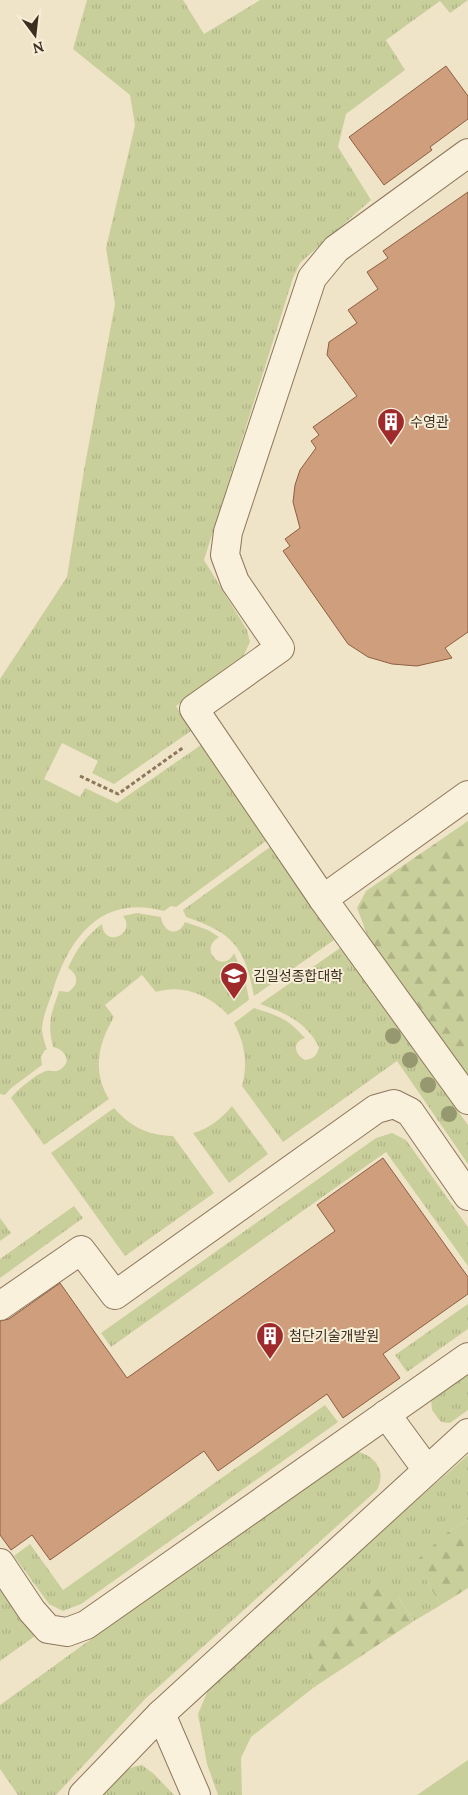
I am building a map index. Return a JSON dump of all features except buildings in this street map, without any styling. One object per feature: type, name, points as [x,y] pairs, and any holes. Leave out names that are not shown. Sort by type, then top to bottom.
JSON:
[{"type":"lane","points":[[468,153],[336,249],[312,278],[228,532],[225,555],[235,582],[280,648],[194,709],[323,899],[468,1100]]},
{"type":"lane","points":[[323,899],[468,795]]},
{"type":"lane","points":[[0,1306],[81,1250],[115,1295],[376,1109],[394,1104],[410,1112],[468,1196]]},
{"type":"lane","points":[[0,1563],[32,1611],[48,1629],[67,1632],[86,1625],[468,1357]]},
{"type":"lane","points":[[386,1414],[427,1470]]},
{"type":"lane","points":[[83,1795],[161,1714],[468,1433]]},
{"type":"lane","points":[[161,1714],[196,1795]]},
{"type":"path","points":[[80,776],[118,794],[209,730]]},
{"type":"green space","points":[[87,0],[183,0],[204,34],[260,0],[468,0],[450,13],[440,1],[386,40],[405,70],[346,114],[338,147],[371,200],[300,263],[293,278],[204,560],[247,630],[250,642],[242,659],[176,706],[191,731],[114,784],[92,773],[98,761],[62,743],[44,779],[80,797],[85,788],[117,803],[201,745],[266,841],[176,907],[171,906],[164,911],[142,907],[123,909],[106,914],[92,924],[79,937],[69,952],[60,970],[44,1015],[42,1033],[47,1050],[45,1050],[41,1057],[42,1065],[10,1089],[5,1095],[0,1094],[0,679],[67,577],[84,470],[115,304],[106,248],[135,125],[130,95],[73,49]]},
{"type":"green space","points":[[468,821],[468,1075],[370,942],[357,908],[366,891]]},
{"type":"green space","points":[[270,847],[334,940],[254,996],[246,965],[234,944],[215,929],[186,917],[183,910]]},
{"type":"green space","points":[[137,913],[161,917],[162,922],[171,931],[179,930],[185,922],[208,930],[219,937],[213,942],[211,954],[214,958],[224,962],[230,959],[234,953],[245,978],[249,1000],[228,1015],[213,1002],[186,990],[176,989],[156,992],[142,975],[105,1005],[114,1017],[108,1027],[101,1047],[99,1068],[100,1078],[109,1099],[44,1145],[11,1098],[37,1075],[46,1071],[59,1070],[65,1066],[66,1056],[61,1050],[53,1047],[50,1031],[51,1019],[59,991],[68,992],[76,983],[76,977],[68,968],[78,949],[86,938],[102,924],[104,932],[108,936],[118,936],[123,933],[126,923],[123,916]]},
{"type":"green space","points":[[340,948],[468,1125],[468,1164],[397,1061],[283,1142],[242,1086],[245,1061],[241,1038],[234,1023],[254,1008],[276,1016],[288,1022],[305,1038],[296,1045],[299,1055],[305,1060],[312,1058],[316,1055],[319,1047],[308,1031],[287,1015],[260,1004]]},
{"type":"green space","points":[[232,1106],[268,1154],[229,1183],[193,1133],[215,1123]]},
{"type":"green space","points":[[114,1108],[140,1129],[155,1134],[173,1136],[214,1193],[125,1256],[51,1153]]},
{"type":"green space","points":[[392,1133],[406,1140],[468,1227],[468,1266],[386,1152],[111,1347],[101,1333],[376,1138]]},
{"type":"green space","points":[[74,1206],[83,1218],[0,1278],[0,1259]]},
{"type":"green space","points":[[0,1218],[11,1233],[0,1241]]},
{"type":"green space","points":[[468,1304],[468,1329],[407,1372],[395,1355]]},
{"type":"green space","points":[[468,1374],[468,1410],[450,1423],[441,1422],[432,1410],[431,1399]]},
{"type":"green space","points":[[325,1405],[338,1422],[81,1604],[63,1611],[49,1604],[14,1556],[30,1544],[63,1590]]},
{"type":"green space","points":[[355,1451],[368,1456],[377,1464],[381,1476],[377,1490],[145,1699],[56,1795],[18,1795],[0,1769],[0,1705],[347,1454]]},
{"type":"green space","points":[[468,1455],[468,1520],[448,1532],[428,1584],[441,1605],[414,1621],[398,1597],[309,1673],[313,1688],[251,1737],[241,1758],[242,1795],[218,1795],[207,1764],[198,1714],[211,1683],[229,1664]]},
{"type":"green space","points":[[468,1520],[468,1588],[441,1605],[428,1584],[418,1559],[448,1532]]},
{"type":"green space","points":[[372,1586],[398,1597],[414,1621],[313,1688],[309,1673],[309,1647],[334,1615]]},
{"type":"green space","points":[[0,1588],[35,1636],[0,1661]]},
{"type":"green space","points":[[468,1760],[468,1795],[417,1795]]},
{"type":"green space","points":[[142,1765],[154,1774],[174,1795],[101,1795],[124,1772],[135,1766]]},
{"type":"place","name":"수영관","points":[[391,446]]},
{"type":"place","name":"김일성종합대학","points":[[234,1000]]},
{"type":"place","name":"첨단기술개발원","points":[[270,1360]]}]
